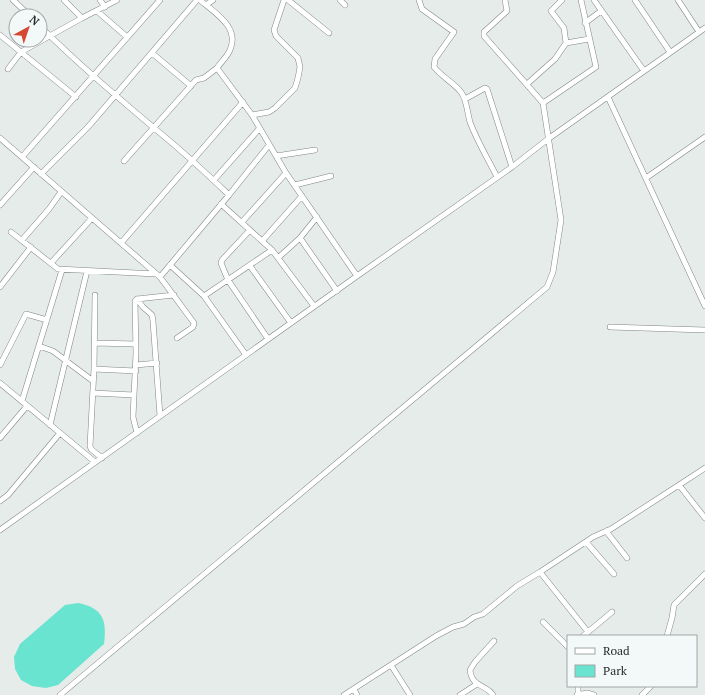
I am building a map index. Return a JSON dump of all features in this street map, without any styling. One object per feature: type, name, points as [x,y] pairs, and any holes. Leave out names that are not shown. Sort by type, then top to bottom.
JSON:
[{"type":"street","points":[[13,0],[22,8]]},
{"type":"street","points":[[64,0],[82,18]]},
{"type":"street","points":[[100,0],[105,7]]},
{"type":"street","points":[[8,69],[21,52],[117,0]]},
{"type":"street","points":[[22,157],[160,0]]},
{"type":"street","points":[[41,174],[88,127],[198,0],[222,19],[232,32],[232,44],[230,51],[217,68],[204,78],[196,80],[124,161]]},
{"type":"street","points":[[206,5],[213,0]]},
{"type":"street","points":[[252,115],[269,112],[275,108],[295,88],[298,78],[300,67],[298,58],[276,36],[274,30],[284,0]]},
{"type":"street","points":[[288,0],[329,33]]},
{"type":"street","points":[[340,0],[346,5]]},
{"type":"street","points":[[419,0],[422,9],[454,32],[435,59],[434,67],[438,73],[461,92],[465,99],[475,133],[497,177]]},
{"type":"street","points":[[60,695],[547,287],[553,272],[561,220],[543,103],[528,84],[484,36],[484,32],[507,11],[505,0]]},
{"type":"street","points":[[528,84],[555,59],[566,43],[564,28],[551,11],[562,0]]},
{"type":"street","points":[[543,103],[596,67],[581,0]]},
{"type":"street","points":[[594,0],[644,71]]},
{"type":"street","points":[[635,0],[670,52]]},
{"type":"street","points":[[678,0],[699,32]]},
{"type":"street","points":[[96,11],[128,37]]},
{"type":"street","points":[[585,23],[601,11]]},
{"type":"street","points":[[0,530],[512,167],[548,139],[705,28]]},
{"type":"street","points":[[0,35],[76,97]]},
{"type":"street","points":[[50,36],[115,96],[230,195]]},
{"type":"street","points":[[566,43],[589,39]]},
{"type":"street","points":[[152,53],[191,86]]},
{"type":"street","points":[[217,68],[252,115],[286,173],[357,276]]},
{"type":"street","points":[[465,99],[485,88],[487,89],[512,167]]},
{"type":"street","points":[[608,97],[705,306]]},
{"type":"street","points":[[121,243],[243,102]]},
{"type":"street","points":[[214,180],[259,129]]},
{"type":"street","points":[[646,178],[705,137]]},
{"type":"street","points":[[0,138],[158,276],[174,295],[194,325],[177,338]]},
{"type":"street","points":[[11,232],[51,264],[62,270],[158,276],[170,265],[230,195],[270,145]]},
{"type":"street","points":[[276,156],[315,150]]},
{"type":"street","points":[[0,205],[34,167]]},
{"type":"street","points":[[242,222],[286,173]]},
{"type":"street","points":[[295,185],[331,176]]},
{"type":"street","points":[[22,240],[61,192]]},
{"type":"street","points":[[263,240],[302,196]]},
{"type":"street","points":[[222,204],[263,240],[279,257],[314,306]]},
{"type":"street","points":[[51,264],[92,218]]},
{"type":"street","points":[[279,257],[300,238],[317,218]]},
{"type":"street","points":[[250,230],[222,260],[221,266],[228,280],[268,340]]},
{"type":"street","points":[[300,238],[336,291]]},
{"type":"street","points":[[0,287],[31,247]]},
{"type":"street","points":[[204,296],[272,250]]},
{"type":"street","points":[[170,265],[204,296],[246,355]]},
{"type":"street","points":[[250,266],[291,323]]},
{"type":"street","points":[[22,401],[62,270]]},
{"type":"street","points":[[50,425],[87,271]]},
{"type":"street","points":[[95,295],[94,368],[90,446],[91,449],[102,458]]},
{"type":"street","points":[[137,299],[174,295]]},
{"type":"street","points":[[137,299],[135,301],[136,372],[133,417],[137,433]]},
{"type":"street","points":[[137,299],[142,307],[152,315],[160,416]]},
{"type":"street","points":[[0,365],[26,314],[47,320]]},
{"type":"street","points":[[610,327],[705,330]]},
{"type":"street","points":[[94,343],[136,344]]},
{"type":"street","points":[[39,346],[53,351],[93,381]]},
{"type":"street","points":[[136,366],[157,363]]},
{"type":"street","points":[[94,368],[136,372]]},
{"type":"street","points":[[0,383],[95,462]]},
{"type":"street","points":[[93,392],[134,395]]},
{"type":"street","points":[[0,438],[28,406]]},
{"type":"street","points":[[0,501],[8,495],[60,433]]},
{"type":"street","points":[[344,695],[453,626],[464,624],[483,614],[520,584],[705,468]]},
{"type":"street","points":[[679,484],[705,518]]},
{"type":"street","points":[[606,531],[627,558]]},
{"type":"street","points":[[586,542],[614,574]]},
{"type":"street","points":[[540,572],[588,632]]},
{"type":"street","points":[[667,635],[674,605],[705,574]]},
{"type":"street","points":[[584,635],[612,612]]},
{"type":"street","points":[[543,622],[567,646]]},
{"type":"street","points":[[493,695],[488,690],[477,684],[470,674],[470,670],[472,665],[494,641]]},
{"type":"street","points":[[391,665],[410,695]]},
{"type":"street","points":[[460,695],[477,684]]},
{"type":"street","points":[[642,695],[650,687]]},
{"type":"street","points":[[354,689],[357,695]]},
{"type":"street","points":[[577,694],[587,693],[594,695]]},
{"type":"green space","points":[[78,603],[93,608],[102,616],[105,628],[104,644],[58,685],[46,688],[32,686],[21,680],[15,669],[14,657],[20,644],[65,605]]}]
